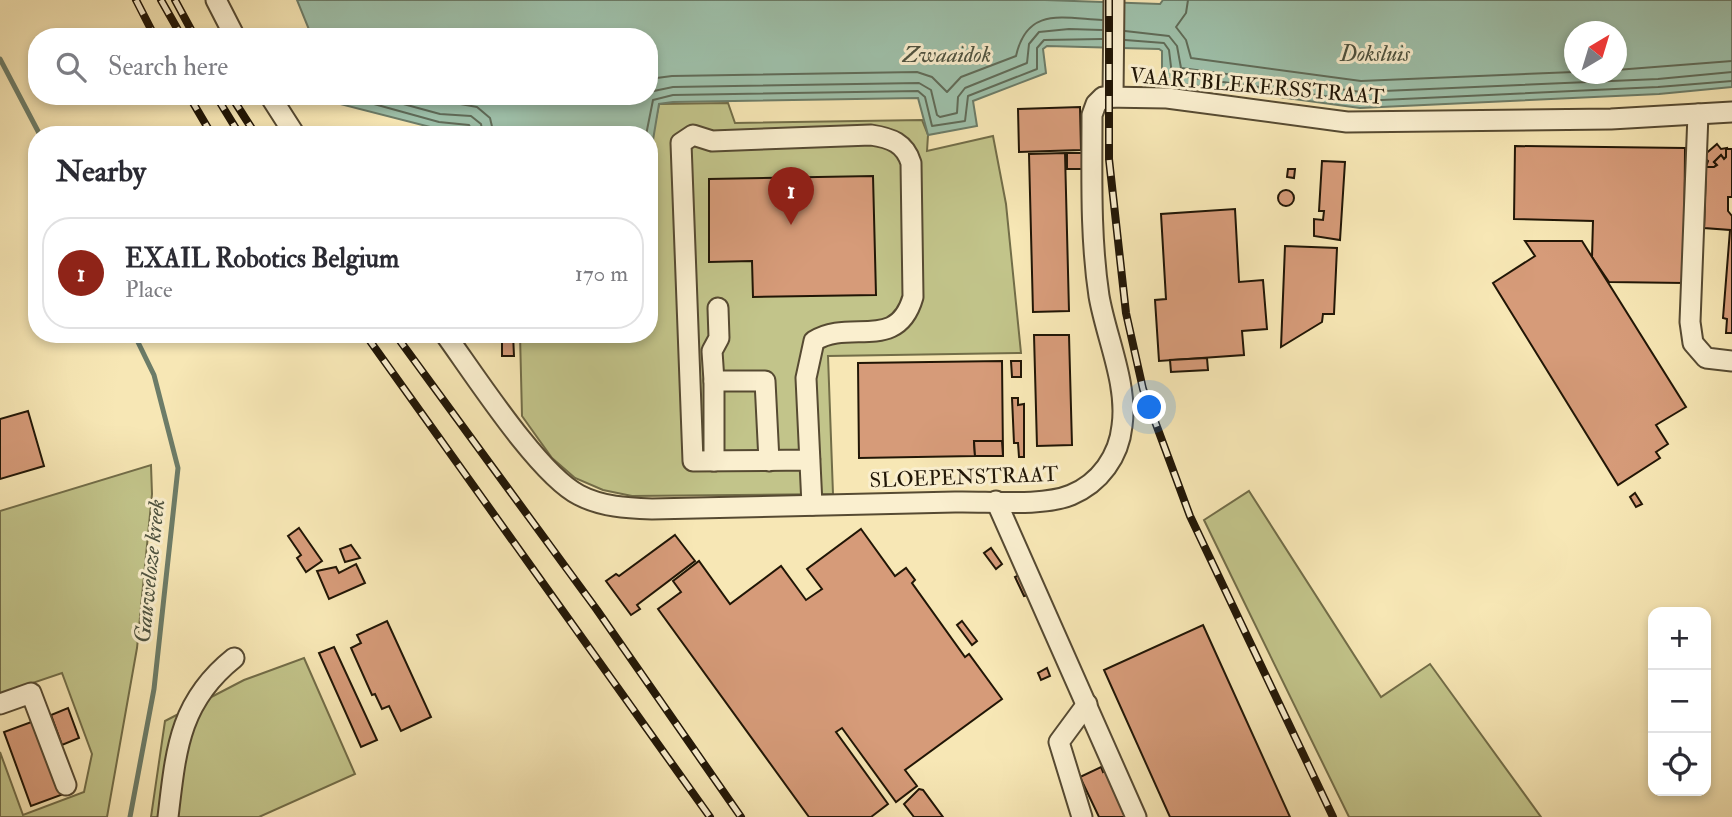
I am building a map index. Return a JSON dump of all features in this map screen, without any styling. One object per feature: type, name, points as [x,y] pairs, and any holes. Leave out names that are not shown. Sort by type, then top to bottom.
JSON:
[{"type":"street","points":[[216,0],[230,28]]},
{"type":"street","points":[[1113,97],[1114,0]]},
{"type":"street","name":"SLOEPENSTRAAT","points":[[452,343],[541,462],[578,495],[610,505],[652,509],[996,501],[1069,496],[1088,486],[1103,473],[1120,438],[1123,408],[1099,294],[1093,228],[1093,109],[1103,97],[1113,97]]},
{"type":"street","name":"VAARTBLEKERSSTRAAT","points":[[1113,97],[1167,98],[1348,122],[1611,119],[1732,112]]},
{"type":"street","points":[[276,105],[289,126]]},
{"type":"street","points":[[1698,114],[1691,332],[1693,343],[1706,358],[1732,361]]},
{"type":"street","points":[[810,460],[694,461],[681,143],[693,135],[712,142],[871,135],[890,138],[907,149],[911,163],[914,297],[909,312],[894,327],[869,332],[826,333],[814,341],[806,378],[810,460],[812,505]]},
{"type":"street","points":[[714,461],[712,351],[719,338],[718,308]]},
{"type":"street","points":[[714,381],[765,381],[769,461]]},
{"type":"street","points":[[996,501],[1136,817]]},
{"type":"street","points":[[168,817],[183,724],[197,696],[234,658]]},
{"type":"street","points":[[0,704],[31,694],[66,785]]},
{"type":"street","points":[[1082,817],[1059,742],[1087,704]]},
{"type":"green space","points":[[728,103],[735,123],[922,120],[928,135],[927,151],[993,136],[1006,204],[1021,353],[828,356],[833,494],[632,496],[603,490],[575,478],[552,458],[522,416],[520,343],[658,343],[658,126],[654,126],[659,104]]},
{"type":"green space","points":[[151,465],[152,494],[137,648],[107,817],[0,817],[0,752],[23,815],[84,792],[92,754],[62,673],[0,694],[0,511]]},
{"type":"green space","points":[[1249,491],[1381,697],[1430,664],[1541,817],[1349,817],[1204,520]]},
{"type":"green space","points":[[304,658],[355,774],[259,817],[151,817],[165,721],[244,680]]},
{"type":"water","points":[[297,0],[1045,0],[1160,4],[1163,0],[1732,0],[1732,87],[1659,94],[1360,108],[1162,81],[1162,51],[1159,49],[1047,46],[1043,49],[1046,73],[973,101],[977,126],[928,135],[918,98],[673,102],[659,104],[655,126],[426,126],[344,105],[658,105],[658,28],[308,28]]},
{"type":"building","points":[[1080,107],[1081,150],[1019,152],[1018,109]]},
{"type":"building","points":[[1717,144],[1721,149],[1727,148],[1726,157],[1724,159],[1721,155],[1714,162],[1717,165],[1706,167],[1708,161],[1703,156]]},
{"type":"building","points":[[1515,146],[1685,148],[1684,283],[1609,282],[1592,257],[1593,221],[1514,219]]},
{"type":"building","points":[[1726,149],[1732,149],[1732,197],[1728,197],[1728,211],[1732,216],[1732,333],[1726,333],[1727,319],[1723,318],[1730,230],[1704,228],[1706,167],[1717,165],[1714,162],[1721,155],[1724,159]]},
{"type":"building","points":[[1065,153],[1069,311],[1033,312],[1029,154]]},
{"type":"building","points":[[1067,153],[1083,153],[1083,169],[1067,169]]},
{"type":"building","points":[[1322,161],[1345,162],[1340,240],[1314,236],[1314,219],[1323,220],[1324,211],[1319,211]]},
{"type":"building","points":[[1288,169],[1295,169],[1294,178],[1287,177]]},
{"type":"building","points":[[873,176],[876,295],[753,297],[752,261],[709,262],[709,179]]},
{"type":"building","points":[[1286,190],[1294,198],[1286,206],[1278,198]]},
{"type":"building","points":[[1235,209],[1239,282],[1263,280],[1267,329],[1242,331],[1244,355],[1159,361],[1155,300],[1166,299],[1161,214]]},
{"type":"building","points":[[1525,241],[1582,241],[1686,407],[1656,425],[1668,444],[1656,452],[1660,458],[1618,485],[1493,283],[1535,256]]},
{"type":"building","points":[[1285,246],[1337,248],[1334,314],[1323,314],[1322,322],[1281,347]]},
{"type":"building","points":[[1034,335],[1069,335],[1072,445],[1037,446]]},
{"type":"building","points":[[502,343],[513,343],[514,356],[502,356]]},
{"type":"building","points":[[1207,358],[1208,370],[1171,372],[1170,360]]},
{"type":"building","points":[[1002,361],[1003,456],[1002,441],[974,441],[975,456],[859,458],[858,363]]},
{"type":"building","points":[[1011,361],[1021,361],[1021,377],[1012,377]]},
{"type":"building","points":[[1012,398],[1018,398],[1018,405],[1024,404],[1024,457],[1019,457],[1018,443],[1014,443]]},
{"type":"building","points":[[28,411],[44,466],[0,479],[0,419]]},
{"type":"building","points":[[974,441],[1002,441],[1003,456],[975,456]]},
{"type":"building","points":[[1635,493],[1642,504],[1636,507],[1630,497]]},
{"type":"building","points":[[299,528],[322,561],[306,572],[297,558],[301,555],[288,536]]},
{"type":"building","points":[[861,529],[895,576],[906,568],[915,580],[912,583],[965,657],[969,654],[1002,699],[905,770],[917,786],[896,802],[842,728],[836,732],[888,804],[871,817],[809,817],[658,609],[681,592],[673,581],[699,561],[730,604],[781,566],[806,600],[822,589],[807,569]]},
{"type":"building","points":[[675,535],[695,561],[637,605],[640,609],[631,615],[606,581],[616,574],[619,576]]},
{"type":"building","points":[[351,545],[360,558],[345,562],[340,549]]},
{"type":"building","points":[[991,548],[1002,564],[996,569],[984,553]]},
{"type":"building","points":[[356,564],[365,583],[329,599],[317,571],[336,567],[339,573]]},
{"type":"building","points":[[1019,575],[1028,595],[1024,596],[1015,577]]},
{"type":"building","points":[[387,621],[431,717],[401,731],[389,706],[382,709],[375,694],[372,695],[351,648],[361,643],[357,635]]},
{"type":"building","points":[[962,621],[977,641],[972,645],[957,625]]},
{"type":"building","points":[[1203,625],[1290,817],[1170,817],[1104,670]]},
{"type":"building","points":[[334,647],[377,740],[361,747],[319,653]]},
{"type":"building","points":[[1047,668],[1050,676],[1041,680],[1038,673]]},
{"type":"building","points":[[68,708],[79,738],[62,745],[51,715]]},
{"type":"building","points":[[34,721],[61,795],[31,806],[4,732]]},
{"type":"building","points":[[1101,767],[1103,772],[1108,769],[1127,817],[1099,817],[1080,777]]},
{"type":"building","points":[[919,789],[923,790],[943,817],[914,817],[904,804]]},
{"type":"waterway","name":"Gauweloze kreek","points":[[0,59],[35,126]]},
{"type":"waterway","name":"Gauweloze kreek","points":[[130,817],[154,689],[178,468],[154,375],[138,343]]},
{"type":"railway","points":[[136,0],[150,28]]},
{"type":"railway","points":[[161,0],[177,28]]},
{"type":"railway","points":[[175,0],[190,28]]},
{"type":"railway","points":[[1109,0],[1109,159],[1126,313],[1143,389],[1190,516],[1333,817]]},
{"type":"railway","points":[[194,105],[207,126]]},
{"type":"railway","points":[[222,105],[234,126]]},
{"type":"railway","points":[[237,105],[250,126]]},
{"type":"railway","points":[[371,343],[710,817]]},
{"type":"railway","points":[[402,343],[597,610],[741,817]]},
{"type":"place","name":"EXAIL Robotics Belgium","points":[[791,225]]},
{"type":"water label","name":"Doksluis","points":[[1375,53]]},
{"type":"water label","name":"Zwaaidok","points":[[947,54]]}]
